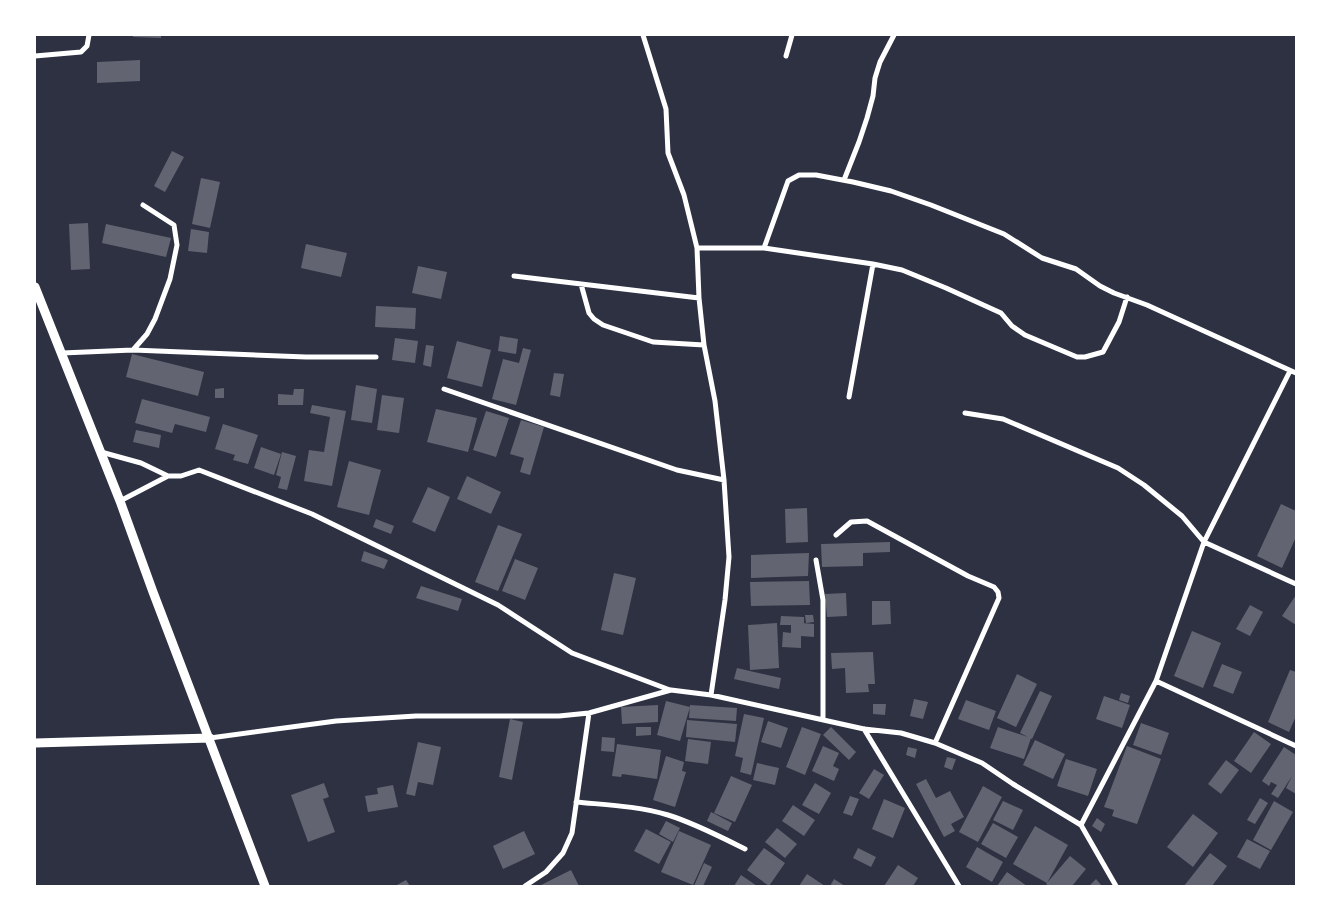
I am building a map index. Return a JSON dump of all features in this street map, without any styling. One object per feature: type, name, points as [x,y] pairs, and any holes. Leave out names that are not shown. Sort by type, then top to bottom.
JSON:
[{"type":"main road","points":[[35,287],[120,501],[265,886]]},
{"type":"main road","points":[[35,743],[210,738]]},
{"type":"street","points":[[35,56],[82,52],[87,46],[89,35]]},
{"type":"street","points":[[643,35],[666,109],[668,153],[684,195],[696,248],[704,345],[714,401],[724,480],[729,557],[725,600],[711,694]]},
{"type":"street","points":[[786,56],[792,35]]},
{"type":"street","points":[[844,180],[860,142],[880,62],[894,35]]},
{"type":"street","points":[[764,248],[788,181],[799,175],[816,175],[844,180],[903,195],[1004,234],[1042,258],[1076,269],[1100,286],[1147,305],[1293,372],[1204,542],[1156,681],[1081,825]]},
{"type":"street","points":[[133,350],[147,334],[162,303],[170,279],[177,245],[174,225],[143,205]]},
{"type":"street","points":[[696,248],[764,248],[902,270],[1000,313],[1012,326],[1025,335],[1077,357],[1085,357],[1103,352],[1119,322],[1126,298]]},
{"type":"street","points":[[849,397],[873,264]]},
{"type":"street","points":[[514,276],[699,298]]},
{"type":"street","points":[[581,284],[589,313],[603,325],[653,342],[704,345]]},
{"type":"street","points":[[62,353],[133,350],[306,357],[376,357]]},
{"type":"street","points":[[444,389],[677,470],[724,480]]},
{"type":"street","points":[[965,413],[1003,419],[1118,468],[1144,485],[1182,516],[1204,542],[1296,584]]},
{"type":"street","points":[[101,452],[141,463],[168,476],[181,476],[199,470],[312,514],[498,605],[572,653],[671,690],[711,694],[864,729],[901,733],[982,763],[1081,825],[1116,886]]},
{"type":"street","points":[[120,501],[168,476]]},
{"type":"street","points":[[836,535],[851,522],[867,521],[968,576],[994,587],[998,592],[999,598],[935,744]]},
{"type":"street","points":[[816,560],[822,600],[823,720]]},
{"type":"street","points":[[1156,681],[1296,746]]},
{"type":"street","points":[[210,738],[336,721],[416,716],[559,716],[588,713],[671,690]]},
{"type":"street","points":[[525,886],[546,872],[563,853],[572,833],[588,713]]},
{"type":"street","points":[[864,729],[959,886]]},
{"type":"street","points":[[576,802],[635,807],[669,815],[745,849]]},
{"type":"building","points":[[133,35],[161,35],[161,38],[133,37]]},
{"type":"building","points":[[140,60],[140,81],[97,83],[97,62]]},
{"type":"building","points":[[172,151],[184,157],[165,192],[154,186]]},
{"type":"building","points":[[201,178],[220,182],[210,228],[192,224]]},
{"type":"building","points":[[88,223],[90,269],[71,270],[69,224]]},
{"type":"building","points":[[106,224],[171,238],[166,257],[102,243]]},
{"type":"building","points":[[191,229],[209,232],[207,253],[188,251]]},
{"type":"building","points":[[306,244],[347,253],[341,277],[301,268]]},
{"type":"building","points":[[418,266],[447,272],[441,299],[412,293]]},
{"type":"building","points":[[376,306],[416,308],[415,329],[375,327]]},
{"type":"building","points":[[500,336],[518,339],[516,354],[498,351]]},
{"type":"building","points":[[395,338],[418,341],[415,363],[392,360]]},
{"type":"building","points":[[457,341],[491,350],[482,387],[447,378]]},
{"type":"building","points":[[426,345],[434,346],[431,367],[423,365]]},
{"type":"building","points":[[523,348],[531,350],[516,405],[492,399],[503,359],[519,363]]},
{"type":"building","points":[[132,354],[204,372],[198,396],[126,377]]},
{"type":"building","points":[[554,373],[564,374],[560,397],[550,395]]},
{"type":"building","points":[[356,385],[377,389],[372,423],[351,420]]},
{"type":"building","points":[[224,388],[224,398],[215,398],[215,389]]},
{"type":"building","points":[[294,389],[304,389],[303,405],[278,405],[278,394],[293,395]]},
{"type":"building","points":[[382,395],[404,398],[399,433],[377,430]]},
{"type":"building","points":[[142,399],[210,417],[206,432],[175,424],[172,433],[135,423]]},
{"type":"building","points":[[312,405],[346,411],[332,486],[304,481],[309,450],[324,452],[330,417],[310,413]]},
{"type":"building","points":[[436,409],[477,418],[468,452],[427,442]]},
{"type":"building","points":[[486,411],[509,418],[496,457],[473,450]]},
{"type":"building","points":[[521,420],[544,427],[530,475],[520,472],[524,458],[510,454]]},
{"type":"building","points":[[223,424],[258,435],[248,464],[233,460],[235,455],[215,449]]},
{"type":"building","points":[[136,430],[161,435],[159,448],[133,442]]},
{"type":"building","points":[[261,447],[281,454],[274,475],[254,468]]},
{"type":"building","points":[[282,452],[296,456],[287,490],[278,488],[281,477],[276,475]]},
{"type":"building","points":[[349,461],[381,470],[369,515],[337,507]]},
{"type":"building","points":[[467,476],[501,492],[491,514],[457,499]]},
{"type":"building","points":[[428,487],[450,497],[435,532],[412,522]]},
{"type":"building","points":[[1281,504],[1296,511],[1296,537],[1282,568],[1257,556]]},
{"type":"building","points":[[807,508],[808,542],[786,543],[785,509]]},
{"type":"building","points":[[376,519],[394,526],[391,534],[373,527]]},
{"type":"building","points":[[498,525],[522,534],[498,591],[475,582]]},
{"type":"building","points":[[890,542],[890,552],[863,553],[863,566],[822,567],[821,544]]},
{"type":"building","points":[[364,551],[388,560],[384,569],[361,561]]},
{"type":"building","points":[[809,553],[808,576],[751,578],[751,555]]},
{"type":"building","points":[[515,559],[538,568],[525,600],[502,591]]},
{"type":"building","points":[[614,573],[636,578],[623,635],[601,630]]},
{"type":"building","points":[[809,581],[810,605],[751,606],[750,582]]},
{"type":"building","points":[[421,586],[462,599],[458,611],[416,598]]},
{"type":"building","points":[[846,593],[847,616],[827,617],[825,594]]},
{"type":"building","points":[[1296,595],[1296,625],[1282,616]]},
{"type":"building","points":[[872,601],[890,601],[891,624],[872,625]]},
{"type":"building","points":[[1250,605],[1263,612],[1250,636],[1236,629]]},
{"type":"building","points":[[805,615],[813,615],[814,622],[806,623]]},
{"type":"building","points":[[781,616],[804,617],[804,623],[802,623],[814,624],[814,637],[801,636],[801,648],[782,647],[783,632],[791,633],[791,625],[780,625]]},
{"type":"building","points":[[777,623],[779,668],[750,670],[748,625]]},
{"type":"building","points":[[1192,631],[1221,643],[1203,688],[1174,676]]},
{"type":"building","points":[[873,652],[875,684],[868,684],[869,692],[846,693],[845,668],[832,669],[831,653]]},
{"type":"building","points":[[1222,664],[1242,672],[1233,694],[1213,686]]},
{"type":"building","points":[[737,668],[781,678],[779,689],[734,679]]},
{"type":"building","points":[[1290,670],[1296,672],[1296,716],[1289,732],[1268,722]]},
{"type":"building","points":[[1017,674],[1037,684],[1016,727],[997,718]]},
{"type":"building","points":[[1040,691],[1052,696],[1032,739],[1020,733]]},
{"type":"building","points":[[1121,693],[1130,696],[1128,703],[1119,700]]},
{"type":"building","points":[[1104,696],[1130,705],[1122,728],[1096,719]]},
{"type":"building","points":[[914,699],[928,702],[923,719],[910,716]]},
{"type":"building","points":[[966,700],[996,711],[989,730],[958,719]]},
{"type":"building","points":[[666,701],[690,707],[680,741],[657,735]]},
{"type":"building","points":[[873,704],[886,704],[885,715],[873,714]]},
{"type":"building","points":[[658,705],[658,722],[622,724],[621,707]]},
{"type":"building","points":[[690,705],[737,708],[736,721],[689,718]]},
{"type":"building","points":[[744,714],[764,718],[751,775],[740,772],[743,758],[735,756]]},
{"type":"building","points":[[510,719],[523,722],[512,780],[499,777]]},
{"type":"building","points":[[687,720],[737,724],[735,742],[686,737]]},
{"type":"building","points":[[768,721],[788,728],[781,748],[761,742]]},
{"type":"building","points":[[1141,723],[1169,733],[1161,755],[1133,745]]},
{"type":"building","points":[[636,727],[651,727],[651,735],[636,736]]},
{"type":"building","points":[[802,727],[821,734],[805,775],[786,767]]},
{"type":"building","points":[[831,727],[856,752],[849,760],[823,735]]},
{"type":"building","points":[[998,727],[1031,738],[1024,759],[990,748]]},
{"type":"building","points":[[1254,732],[1271,744],[1251,773],[1234,761]]},
{"type":"building","points":[[602,737],[615,738],[614,752],[601,751]]},
{"type":"building","points":[[688,739],[711,742],[708,764],[685,761]]},
{"type":"building","points":[[1035,740],[1065,754],[1053,779],[1023,765]]},
{"type":"building","points":[[418,742],[441,747],[433,785],[418,782],[415,796],[406,794]]},
{"type":"building","points":[[617,744],[661,750],[657,779],[622,774],[621,777],[612,776]]},
{"type":"building","points":[[823,746],[839,753],[833,766],[839,769],[834,781],[812,771]]},
{"type":"building","points":[[1127,746],[1161,759],[1137,824],[1112,816],[1114,810],[1104,807]]},
{"type":"building","points":[[908,747],[917,749],[915,758],[906,755]]},
{"type":"building","points":[[1284,747],[1296,755],[1296,794],[1286,788],[1292,776],[1278,798],[1271,794],[1277,785],[1271,782],[1269,786],[1262,781]]},
{"type":"building","points":[[666,756],[684,762],[682,771],[686,772],[675,807],[653,800]]},
{"type":"building","points":[[947,757],[956,759],[952,770],[944,767]]},
{"type":"building","points":[[1066,759],[1097,769],[1088,796],[1057,786]]},
{"type":"building","points":[[1226,760],[1239,770],[1221,794],[1208,784]]},
{"type":"building","points":[[757,763],[779,768],[775,785],[753,780]]},
{"type":"building","points":[[874,769],[884,775],[869,799],[859,793]]},
{"type":"building","points":[[731,776],[752,785],[735,822],[714,813]]},
{"type":"building","points":[[926,779],[936,798],[950,791],[964,817],[951,824],[955,831],[944,837],[916,784]]},
{"type":"building","points":[[324,783],[329,797],[323,799],[335,832],[308,842],[291,795]]},
{"type":"building","points":[[815,783],[831,793],[819,814],[802,805]]},
{"type":"building","points":[[393,785],[398,807],[368,812],[365,796],[378,794],[377,788]]},
{"type":"building","points":[[983,786],[1002,797],[978,842],[959,832]]},
{"type":"building","points":[[850,796],[859,799],[852,816],[843,813]]},
{"type":"building","points":[[1260,798],[1268,803],[1255,824],[1247,820]]},
{"type":"building","points":[[884,799],[905,808],[893,838],[872,829]]},
{"type":"building","points":[[1003,801],[1023,810],[1013,830],[993,820]]},
{"type":"building","points":[[1274,801],[1293,812],[1271,850],[1253,840]]},
{"type":"building","points":[[793,805],[815,820],[804,836],[782,821]]},
{"type":"building","points":[[711,812],[732,823],[728,831],[707,821]]},
{"type":"building","points":[[1193,814],[1218,833],[1193,867],[1167,847]]},
{"type":"building","points":[[1097,818],[1105,824],[1101,832],[1092,826]]},
{"type":"building","points":[[666,821],[680,828],[673,842],[659,834]]},
{"type":"building","points":[[993,823],[1018,837],[1006,858],[981,844]]},
{"type":"building","points":[[1035,826],[1068,845],[1047,883],[1013,864]]},
{"type":"building","points":[[777,828],[797,844],[785,858],[765,842]]},
{"type":"building","points":[[646,829],[671,842],[659,864],[634,851]]},
{"type":"building","points":[[524,831],[535,854],[503,869],[493,846]]},
{"type":"building","points":[[679,831],[711,845],[693,885],[661,872]]},
{"type":"building","points":[[1247,839],[1270,851],[1260,869],[1237,857]]},
{"type":"building","points":[[977,847],[1003,862],[992,882],[966,867]]},
{"type":"building","points":[[764,848],[785,863],[769,886],[747,870]]},
{"type":"building","points":[[858,848],[876,857],[871,867],[853,858]]},
{"type":"building","points":[[1210,853],[1227,866],[1212,886],[1184,886]]},
{"type":"building","points":[[1070,856],[1086,869],[1072,886],[1049,886],[1046,884]]},
{"type":"building","points":[[704,863],[712,867],[703,886],[694,886]]},
{"type":"building","points":[[898,865],[918,878],[913,886],[884,886]]},
{"type":"building","points":[[571,870],[579,886],[539,886]]},
{"type":"building","points":[[1007,872],[1027,886],[997,886]]},
{"type":"building","points":[[807,874],[825,886],[799,886]]},
{"type":"building","points":[[741,875],[757,886],[734,886]]},
{"type":"building","points":[[834,879],[845,886],[830,886]]},
{"type":"building","points":[[1096,879],[1102,886],[1089,886]]},
{"type":"building","points":[[406,880],[410,886],[395,886]]}]
